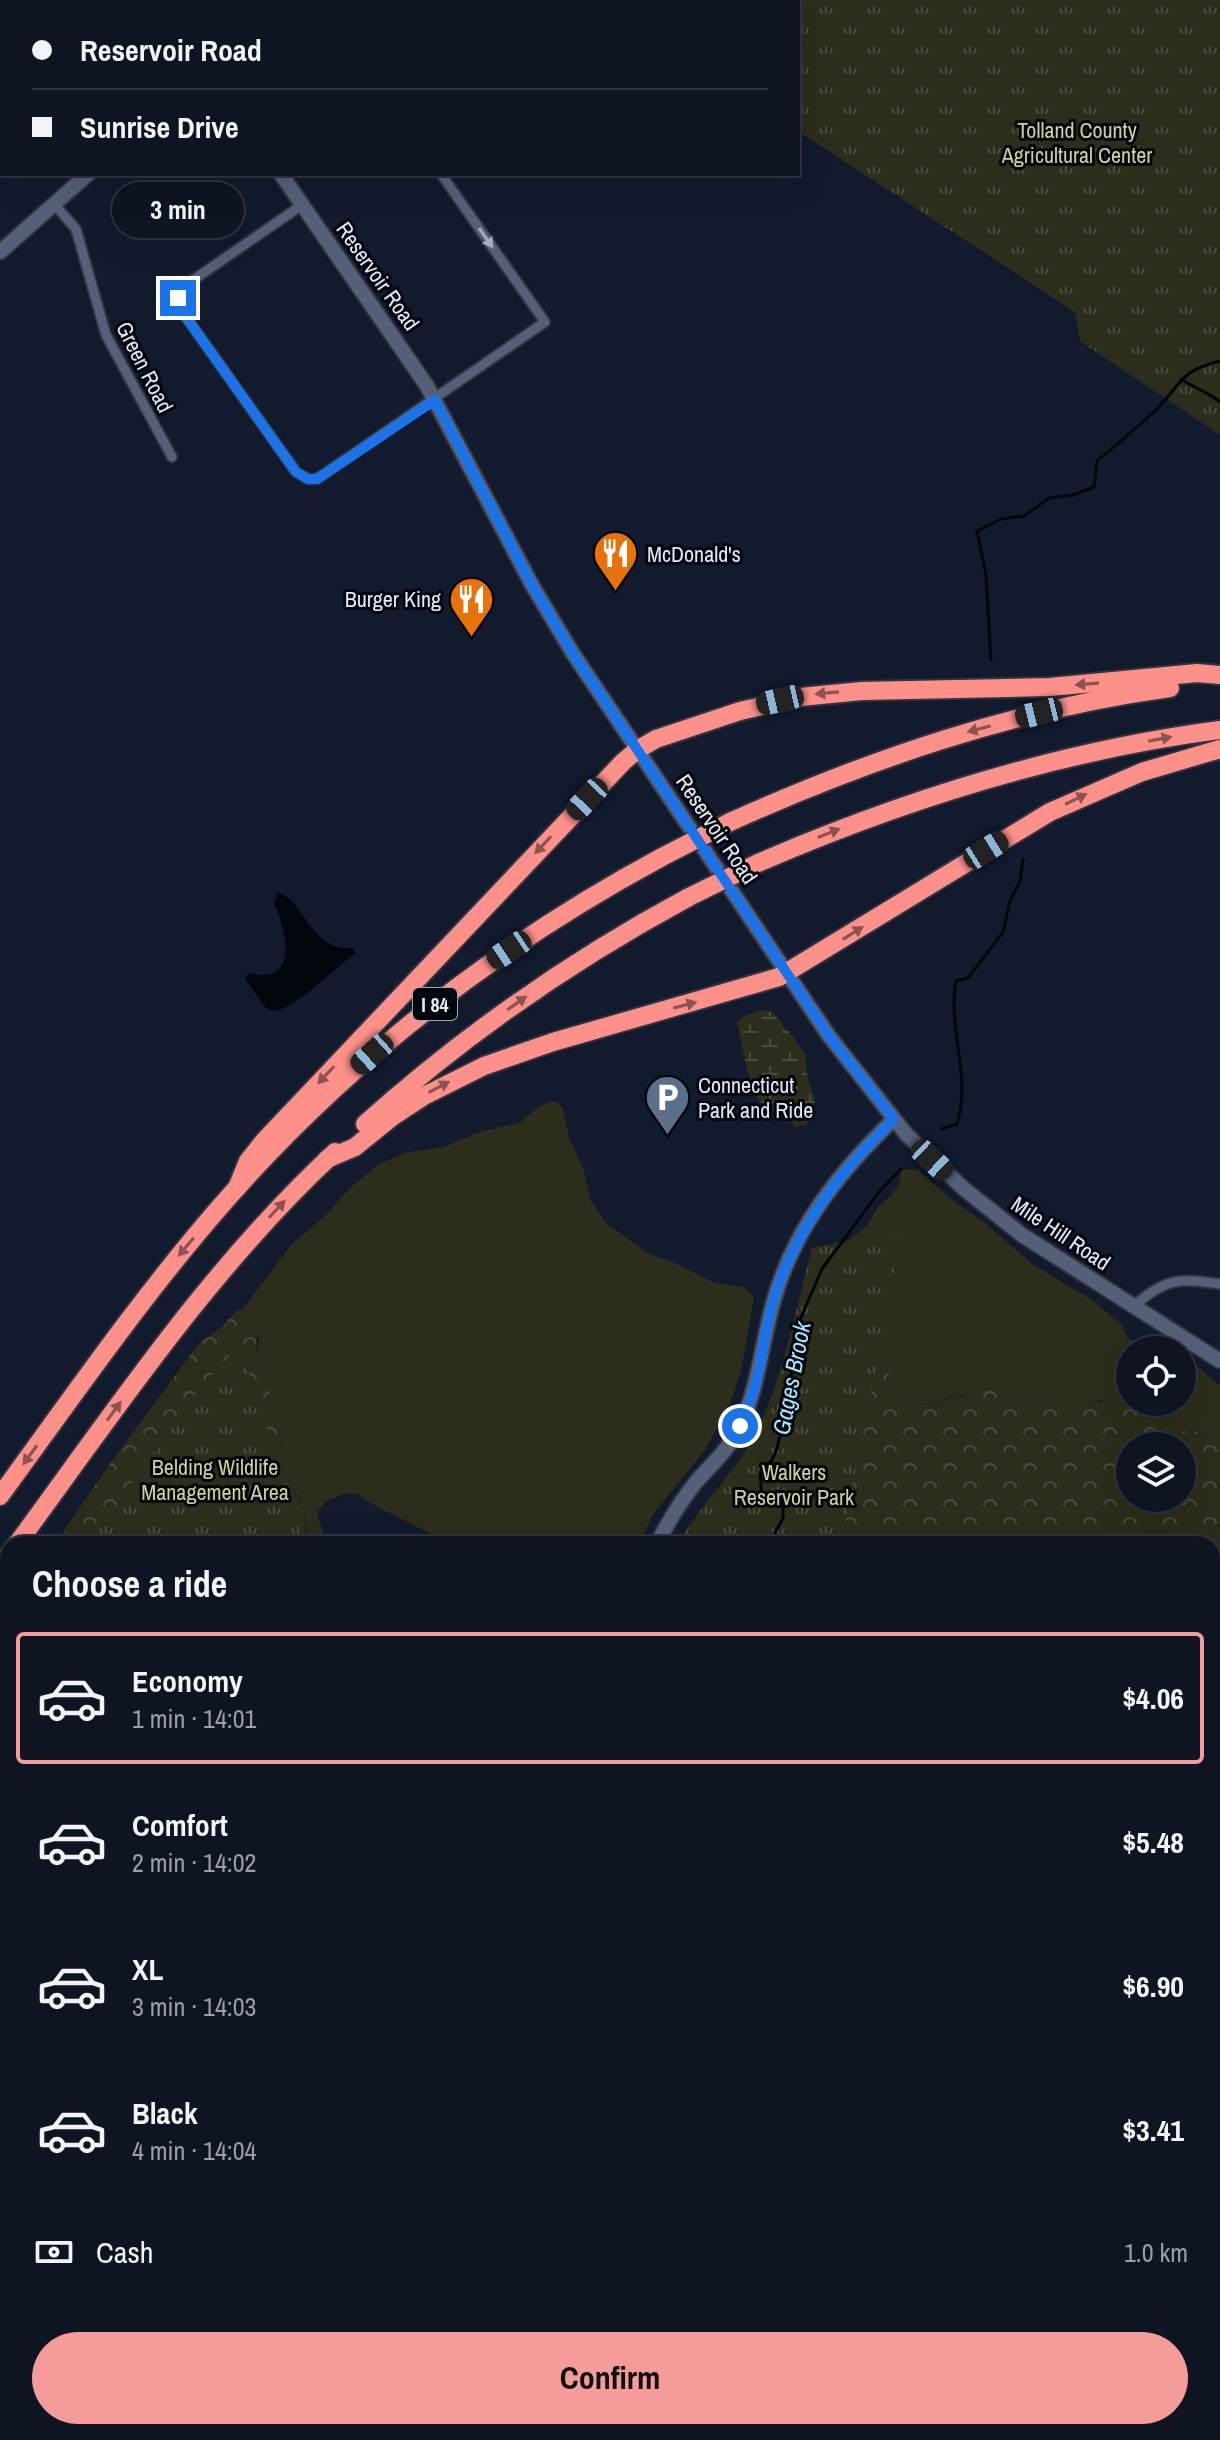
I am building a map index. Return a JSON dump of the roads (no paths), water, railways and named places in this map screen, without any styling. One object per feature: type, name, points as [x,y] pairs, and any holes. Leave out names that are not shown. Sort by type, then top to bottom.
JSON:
[{"type":"highway","points":[[237,1188],[248,1161],[264,1141],[637,750],[656,739],[740,711],[817,694],[1037,688],[1197,673],[1220,678]]},
{"type":"highway","name":"I 84","points":[[0,1496],[144,1301],[237,1188],[328,1095],[430,1008],[529,936],[662,857],[730,822],[847,772],[949,737],[1102,700],[1220,678]]},
{"type":"highway","name":"I 84","points":[[23,1536],[199,1298],[268,1219],[327,1159],[425,1072],[497,1016],[596,951],[689,897],[758,863],[874,815],[978,781],[1129,745],[1220,730]]},
{"type":"highway","points":[[327,1159],[355,1147],[424,1096],[484,1066],[553,1042],[787,974],[1050,812],[1142,772],[1220,749]]},
{"type":"main road","points":[[0,252],[86,176]]},
{"type":"main road","name":"Reservoir Road","points":[[282,176],[435,400],[550,616],[843,1056],[894,1119]]},
{"type":"main road","points":[[661,1536],[669,1520],[695,1484],[721,1456],[740,1426],[756,1384],[781,1278],[802,1235],[825,1194],[860,1151],[894,1119]]},
{"type":"main road","name":"Mile Hill Road","points":[[894,1119],[939,1167],[1003,1221],[1063,1264],[1220,1361]]},
{"type":"street","points":[[302,205],[180,289],[178,298],[181,310],[296,472],[308,479],[317,479],[545,322],[442,176]]},
{"type":"street","name":"Green Road","points":[[54,204],[76,229],[106,335],[172,457]]},
{"type":"street","points":[[1134,1306],[1153,1290],[1173,1281],[1220,1284]]},
{"type":"waterway","name":"Gages Brook","points":[[991,660],[986,575],[977,531],[1001,519],[1024,516],[1049,498],[1073,495],[1094,487],[1097,461],[1156,410],[1188,374],[1220,361]]},
{"type":"waterway","points":[[1181,379],[1220,402]]},
{"type":"waterway","name":"Gages Brook","points":[[941,1129],[957,1124],[961,1106],[961,1070],[954,1016],[956,981],[968,978],[1003,932],[1010,901],[1020,881],[1023,859]]},
{"type":"waterway","name":"Gages Brook","points":[[773,1536],[783,1518],[783,1504],[778,1500],[762,1498],[760,1472],[772,1460],[777,1449],[792,1378],[790,1356],[798,1324],[822,1269],[879,1192],[901,1169]]},
{"type":"place","name":"McDonald's","points":[[616,593]]},
{"type":"place","name":"Burger King","points":[[472,638]]},
{"type":"place","name":"Connecticut Park and Ride","points":[[667,1137]]},
{"type":"park label","name":"Tolland County Agricultural Center","points":[[1077,142]]},
{"type":"park label","name":"Belding Wildlife Management Area","points":[[215,1480]]},
{"type":"park label","name":"Walkers Reservoir Park","points":[[794,1484]]}]
